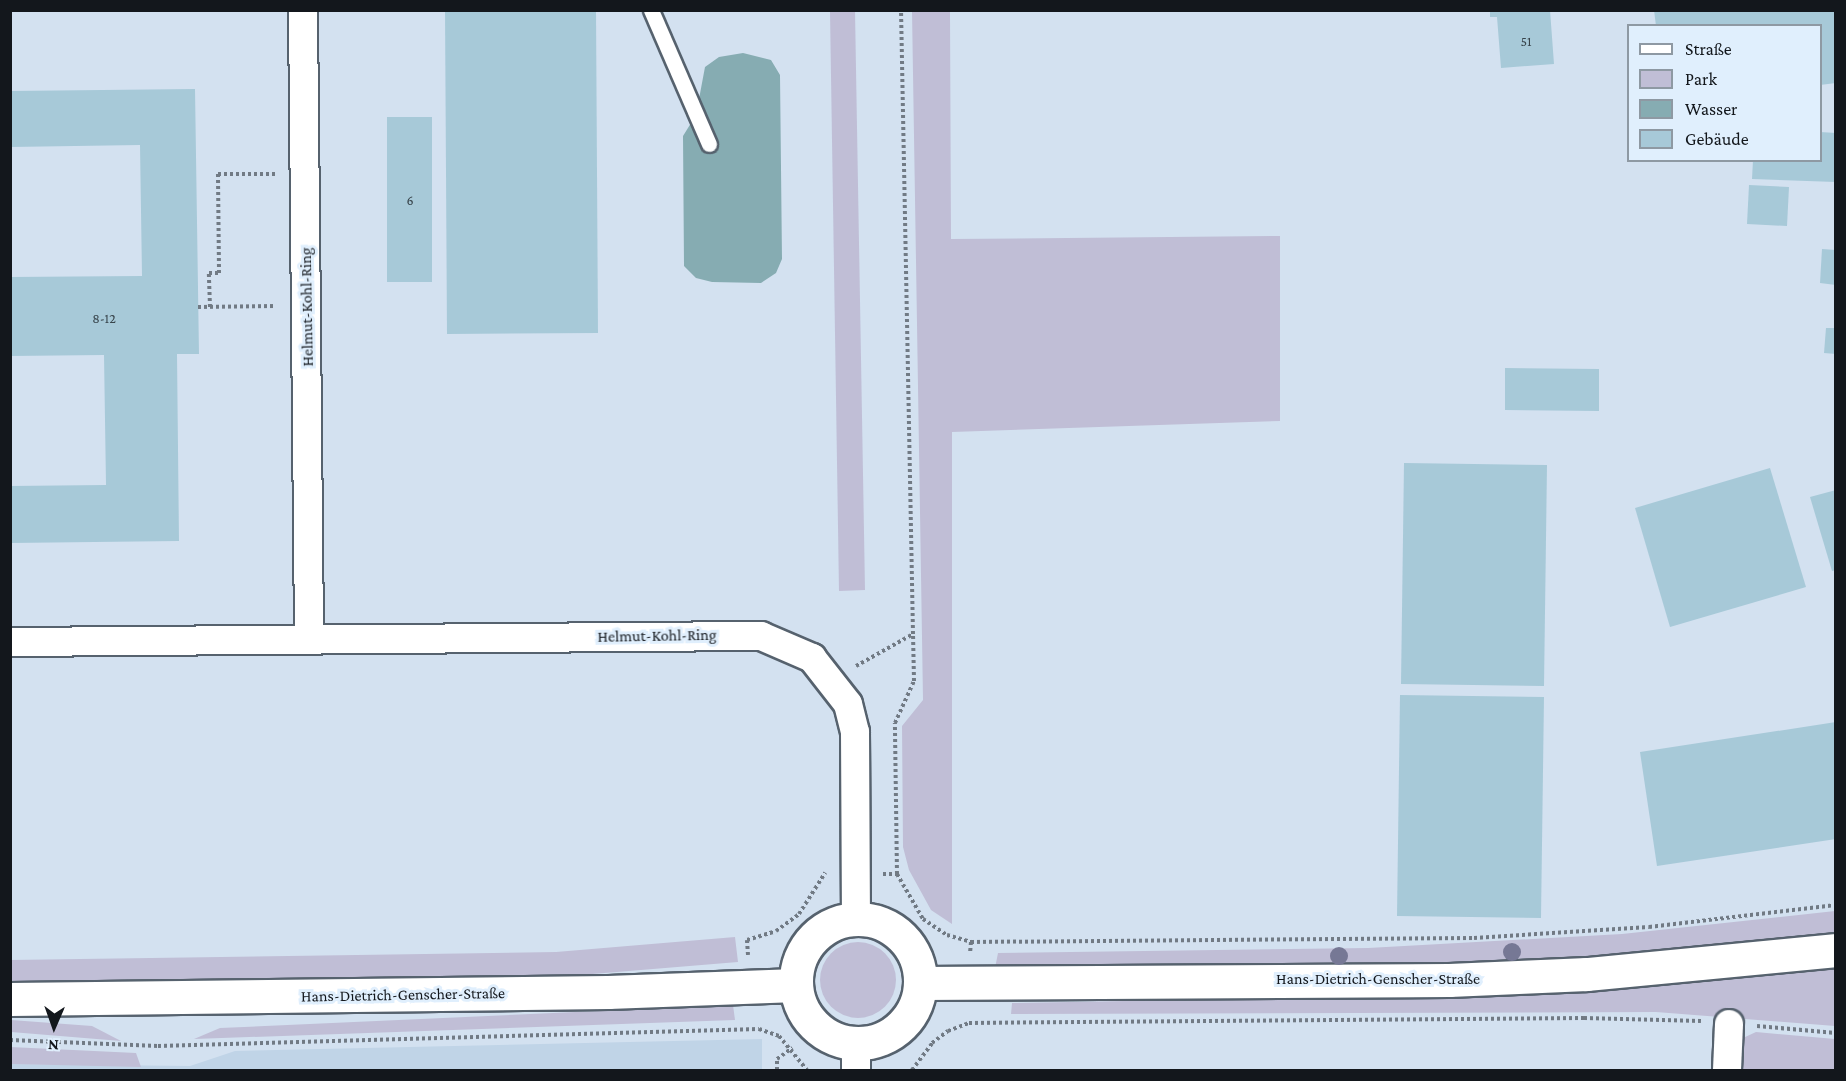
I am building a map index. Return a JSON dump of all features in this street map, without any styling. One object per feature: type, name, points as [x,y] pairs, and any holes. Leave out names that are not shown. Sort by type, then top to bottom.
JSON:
[{"type":"street","name":"Helmut-Kohl-Ring","points":[[303,10],[309,639]]},
{"type":"street","name":"Helmut-Kohl-Ring","points":[[10,642],[761,636],[812,658],[832,680],[848,705],[855,732],[856,918]]},
{"type":"street","points":[[856,918],[876,921],[894,930],[909,944],[917,963],[920,983],[907,1018],[893,1032],[856,1057],[808,1019],[796,985],[797,965],[805,947],[818,932],[836,922],[856,918]]},
{"type":"street","name":"Hans-Dietrich-Genscher-Straße","points":[[920,983],[1449,980],[1587,974],[1836,950]]},
{"type":"street","name":"Hans-Dietrich-Genscher-Straße","points":[[10,999],[608,992],[796,985]]},
{"type":"street","points":[[1727,1071],[1729,1024]]},
{"type":"lane","points":[[651,10],[709,144]]},
{"type":"path","points":[[897,874],[895,723],[914,681],[901,10]]},
{"type":"path","points":[[210,307],[209,273],[219,273],[218,174],[305,173]]},
{"type":"path","points":[[198,307],[307,306]]},
{"type":"path","points":[[832,680],[913,634]]},
{"type":"path","points":[[971,942],[1474,938],[1649,927],[1836,905]]},
{"type":"path","points":[[912,1071],[932,1043],[948,1030],[969,1023],[1584,1018],[1729,1024],[1836,1033]]},
{"type":"path","points":[[10,1040],[158,1046],[759,1029],[779,1036],[792,1048],[807,1071]]},
{"type":"path","points":[[777,1071],[777,1059],[792,1048]]},
{"type":"shaded area","points":[[762,1039],[762,1070],[11,1070],[10,1064],[190,1066],[235,1051]]},
{"type":"green space","points":[[830,11],[855,11],[865,590],[839,591]]},
{"type":"green space","points":[[912,11],[950,11],[951,239],[1280,236],[1280,421],[952,432],[952,924],[931,910],[909,870],[903,847],[902,726],[923,700]]},
{"type":"green space","points":[[1835,911],[1835,934],[1577,959],[1451,965],[995,968],[998,953],[1368,948],[1622,934]]},
{"type":"green space","points":[[735,937],[738,962],[556,977],[11,983],[10,960],[556,952]]},
{"type":"green space","points":[[851,942],[865,942],[879,948],[890,959],[896,973],[893,995],[885,1007],[865,1018],[851,1018],[837,1012],[826,1001],[820,987],[820,973],[826,959],[837,948]]},
{"type":"green space","points":[[1835,963],[1835,1026],[1656,1012],[1011,1014],[1012,1003],[1453,995]]},
{"type":"green space","points":[[733,1005],[735,1020],[194,1039],[220,1028]]},
{"type":"green space","points":[[11,1020],[92,1026],[121,1041],[11,1032]]},
{"type":"green space","points":[[1756,1032],[1835,1039],[1835,1070],[1735,1070],[1736,1049],[1743,1038]]},
{"type":"green space","points":[[10,1047],[136,1053],[141,1067],[11,1064]]},
{"type":"water","points":[[743,53],[771,60],[780,75],[782,259],[776,273],[761,283],[712,282],[696,278],[684,266],[683,136],[696,115],[705,67],[719,57]]},
{"type":"building","points":[[445,10],[596,10],[598,333],[447,334]]},
{"type":"building","points":[[1490,10],[1550,10],[1554,64],[1501,68],[1497,17],[1490,17]]},
{"type":"building","points":[[1654,10],[1836,10],[1836,83],[1822,85],[1822,24],[1656,24]]},
{"type":"building","points":[[195,89],[199,354],[177,354],[179,541],[10,543],[10,486],[106,485],[104,355],[10,356],[10,277],[142,276],[140,145],[10,147],[10,91]]},
{"type":"building","points":[[387,117],[432,117],[432,282],[387,282]]},
{"type":"building","points":[[1822,132],[1836,133],[1836,182],[1752,179],[1753,162],[1822,162]]},
{"type":"building","points":[[1749,185],[1789,187],[1787,226],[1747,224]]},
{"type":"building","points":[[1822,249],[1836,250],[1836,285],[1820,283]]},
{"type":"building","points":[[1826,328],[1836,328],[1836,354],[1824,353]]},
{"type":"building","points":[[1505,368],[1599,369],[1599,411],[1505,410]]},
{"type":"building","points":[[1404,463],[1547,465],[1544,686],[1401,684]]},
{"type":"building","points":[[1770,468],[1806,587],[1670,627],[1635,508]]},
{"type":"building","points":[[1836,490],[1836,570],[1832,571],[1810,497]]},
{"type":"building","points":[[1400,695],[1544,697],[1541,918],[1397,916]]},
{"type":"building","points":[[1836,722],[1836,839],[1657,866],[1640,752]]}]
